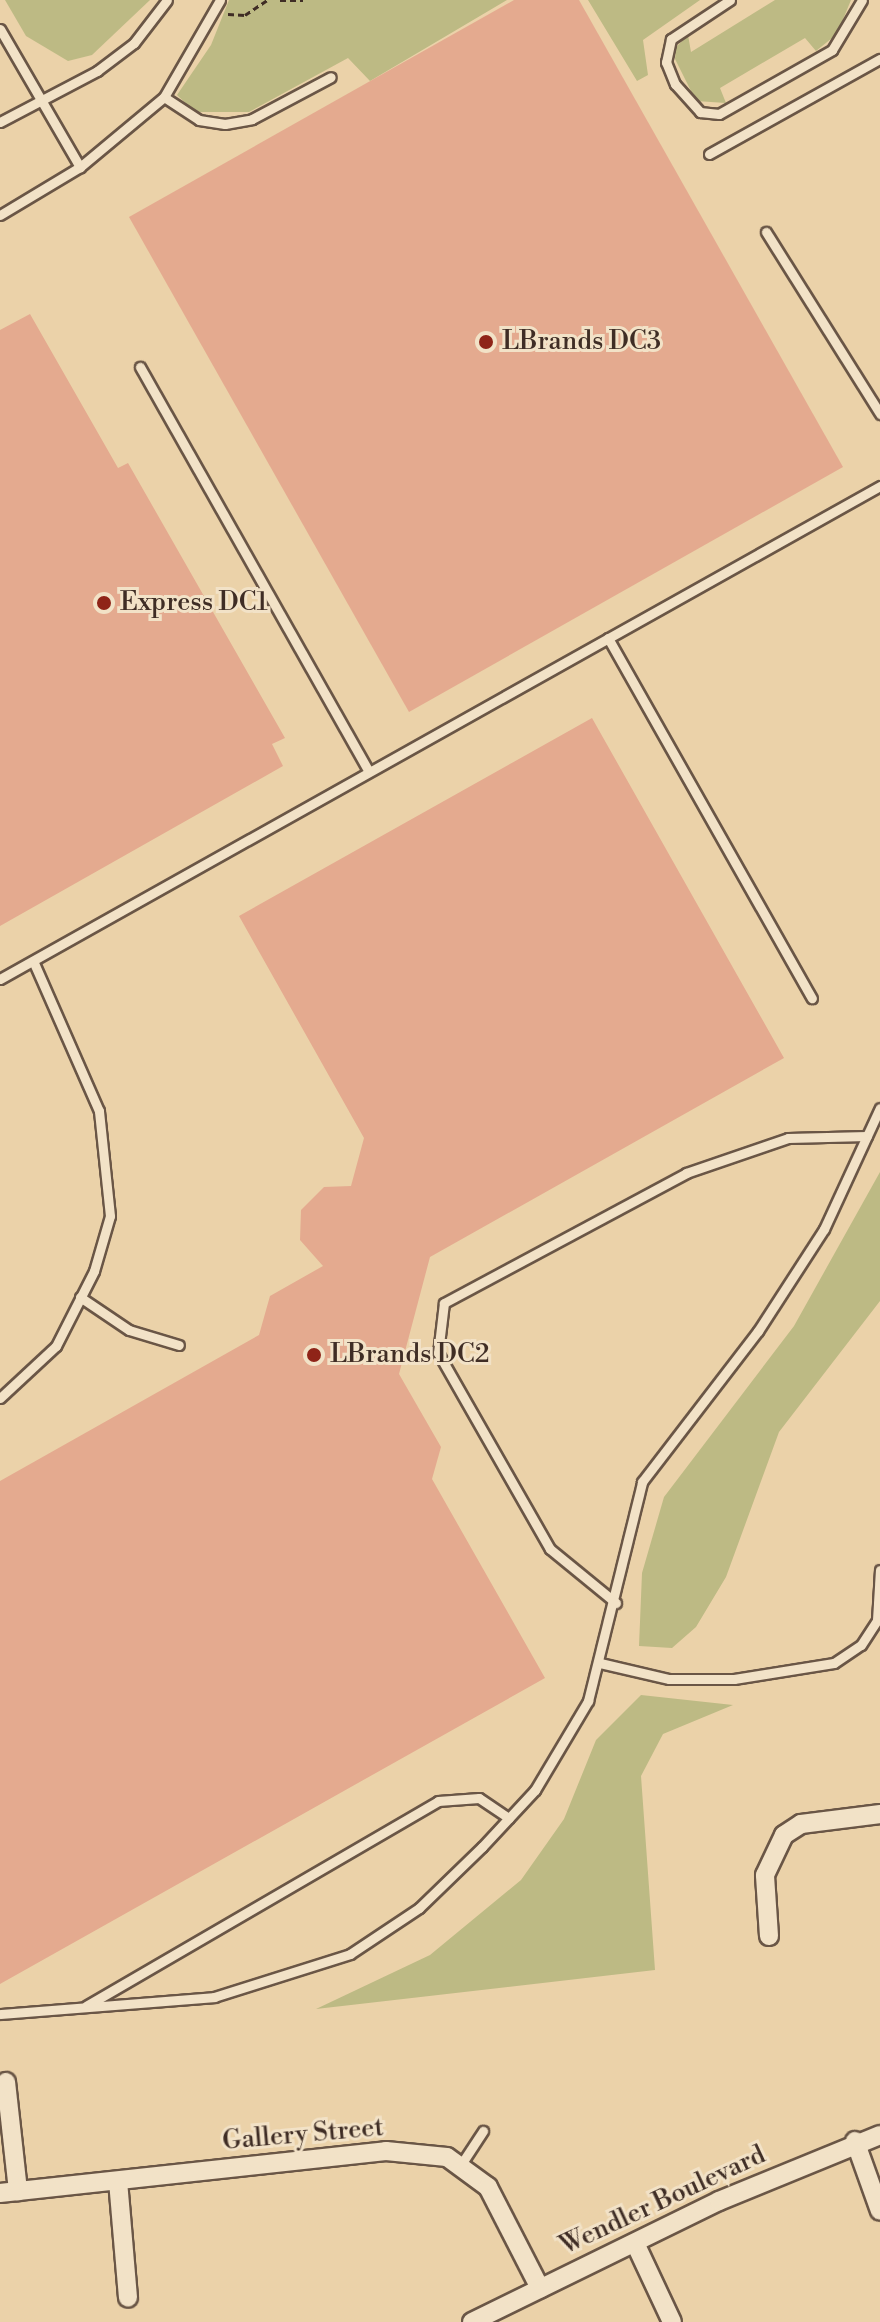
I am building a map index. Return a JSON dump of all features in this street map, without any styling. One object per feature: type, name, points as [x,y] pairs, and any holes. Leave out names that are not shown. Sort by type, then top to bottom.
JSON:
[{"type":"street","points":[[769,1936],[765,1875],[784,1835],[801,1824],[880,1814]]},
{"type":"street","points":[[6,2082],[9,2192]]},
{"type":"street","name":"Wendler Boulevard","points":[[472,2322],[855,2141],[880,2135]]},
{"type":"street","points":[[855,2141],[880,2211]]},
{"type":"street","name":"Gallery Street","points":[[9,2192],[386,2151],[447,2157],[488,2187],[540,2288]]},
{"type":"street","points":[[118,2181],[128,2298]]},
{"type":"street","points":[[635,2243],[672,2322]]},
{"type":"lane","points":[[0,122],[41,101],[134,43],[167,0]]},
{"type":"lane","points":[[0,215],[80,167],[164,97],[220,0]]},
{"type":"lane","points":[[730,0],[671,39],[666,62],[675,84],[700,112],[719,114],[832,50],[862,0]]},
{"type":"lane","points":[[0,29],[80,167]]},
{"type":"lane","points":[[709,154],[880,59]]},
{"type":"lane","points":[[164,97],[199,120],[225,124],[252,119],[331,77]]},
{"type":"lane","points":[[766,232],[880,414]]},
{"type":"lane","points":[[140,367],[369,771]]},
{"type":"lane","points":[[0,979],[880,486]]},
{"type":"lane","points":[[608,638],[812,998]]},
{"type":"lane","points":[[0,1398],[56,1346],[80,1297],[110,1216],[108,1162],[99,1111],[33,961]]},
{"type":"lane","points":[[0,2014],[214,1997],[350,1954],[419,1908],[509,1818],[535,1790],[588,1701],[616,1603],[642,1482],[758,1331],[824,1229],[880,1108]]},
{"type":"lane","points":[[616,1603],[585,1584],[543,1537],[438,1353],[444,1303],[686,1173],[788,1138],[867,1136]]},
{"type":"lane","points":[[80,1297],[129,1330],[179,1345]]},
{"type":"lane","points":[[600,1663],[669,1679],[734,1679],[834,1663],[861,1645],[877,1620],[880,1570]]},
{"type":"lane","points":[[83,2007],[438,1801],[479,1798],[509,1818]]},
{"type":"lane","points":[[460,2166],[483,2131]]},
{"type":"path","points":[[224,13],[245,15],[267,0]]},
{"type":"path","points":[[280,0],[303,0]]},
{"type":"shaded area","points":[[5,0],[150,0],[92,55],[68,61],[26,36]]},
{"type":"shaded area","points":[[229,0],[507,0],[370,81],[348,58],[249,112],[195,112],[177,95],[211,45]]},
{"type":"shaded area","points":[[588,0],[700,0],[643,40],[648,75],[637,81]]},
{"type":"shaded area","points":[[775,0],[851,0],[837,34],[816,51],[805,38],[720,88],[726,103],[696,101],[675,59],[676,47],[688,35],[691,52]]},
{"type":"shaded area","points":[[880,1172],[880,1301],[779,1432],[726,1577],[696,1627],[672,1648],[639,1646],[642,1573],[664,1497],[794,1326]]},
{"type":"shaded area","points":[[641,1695],[733,1705],[663,1734],[641,1776],[655,1970],[316,2009],[430,1955],[521,1880],[564,1819],[596,1740]]},
{"type":"building","name":"LBrands DC3","points":[[514,0],[579,0],[843,467],[409,712],[129,217]]},
{"type":"building","name":"Express DC1","points":[[30,314],[118,468],[128,463],[285,738],[272,744],[283,766],[0,926],[0,330]]},
{"type":"building","name":"LBrands DC2","points":[[592,718],[784,1058],[430,1257],[399,1374],[441,1447],[432,1479],[545,1678],[0,1984],[0,1481],[259,1335],[270,1296],[323,1266],[300,1240],[301,1210],[324,1187],[351,1186],[364,1138],[239,916]]},
{"type":"place","name":"LBrands DC3","points":[[486,342]]},
{"type":"place","name":"Express DC1","points":[[104,603]]},
{"type":"place","name":"LBrands DC2","points":[[314,1355]]}]
